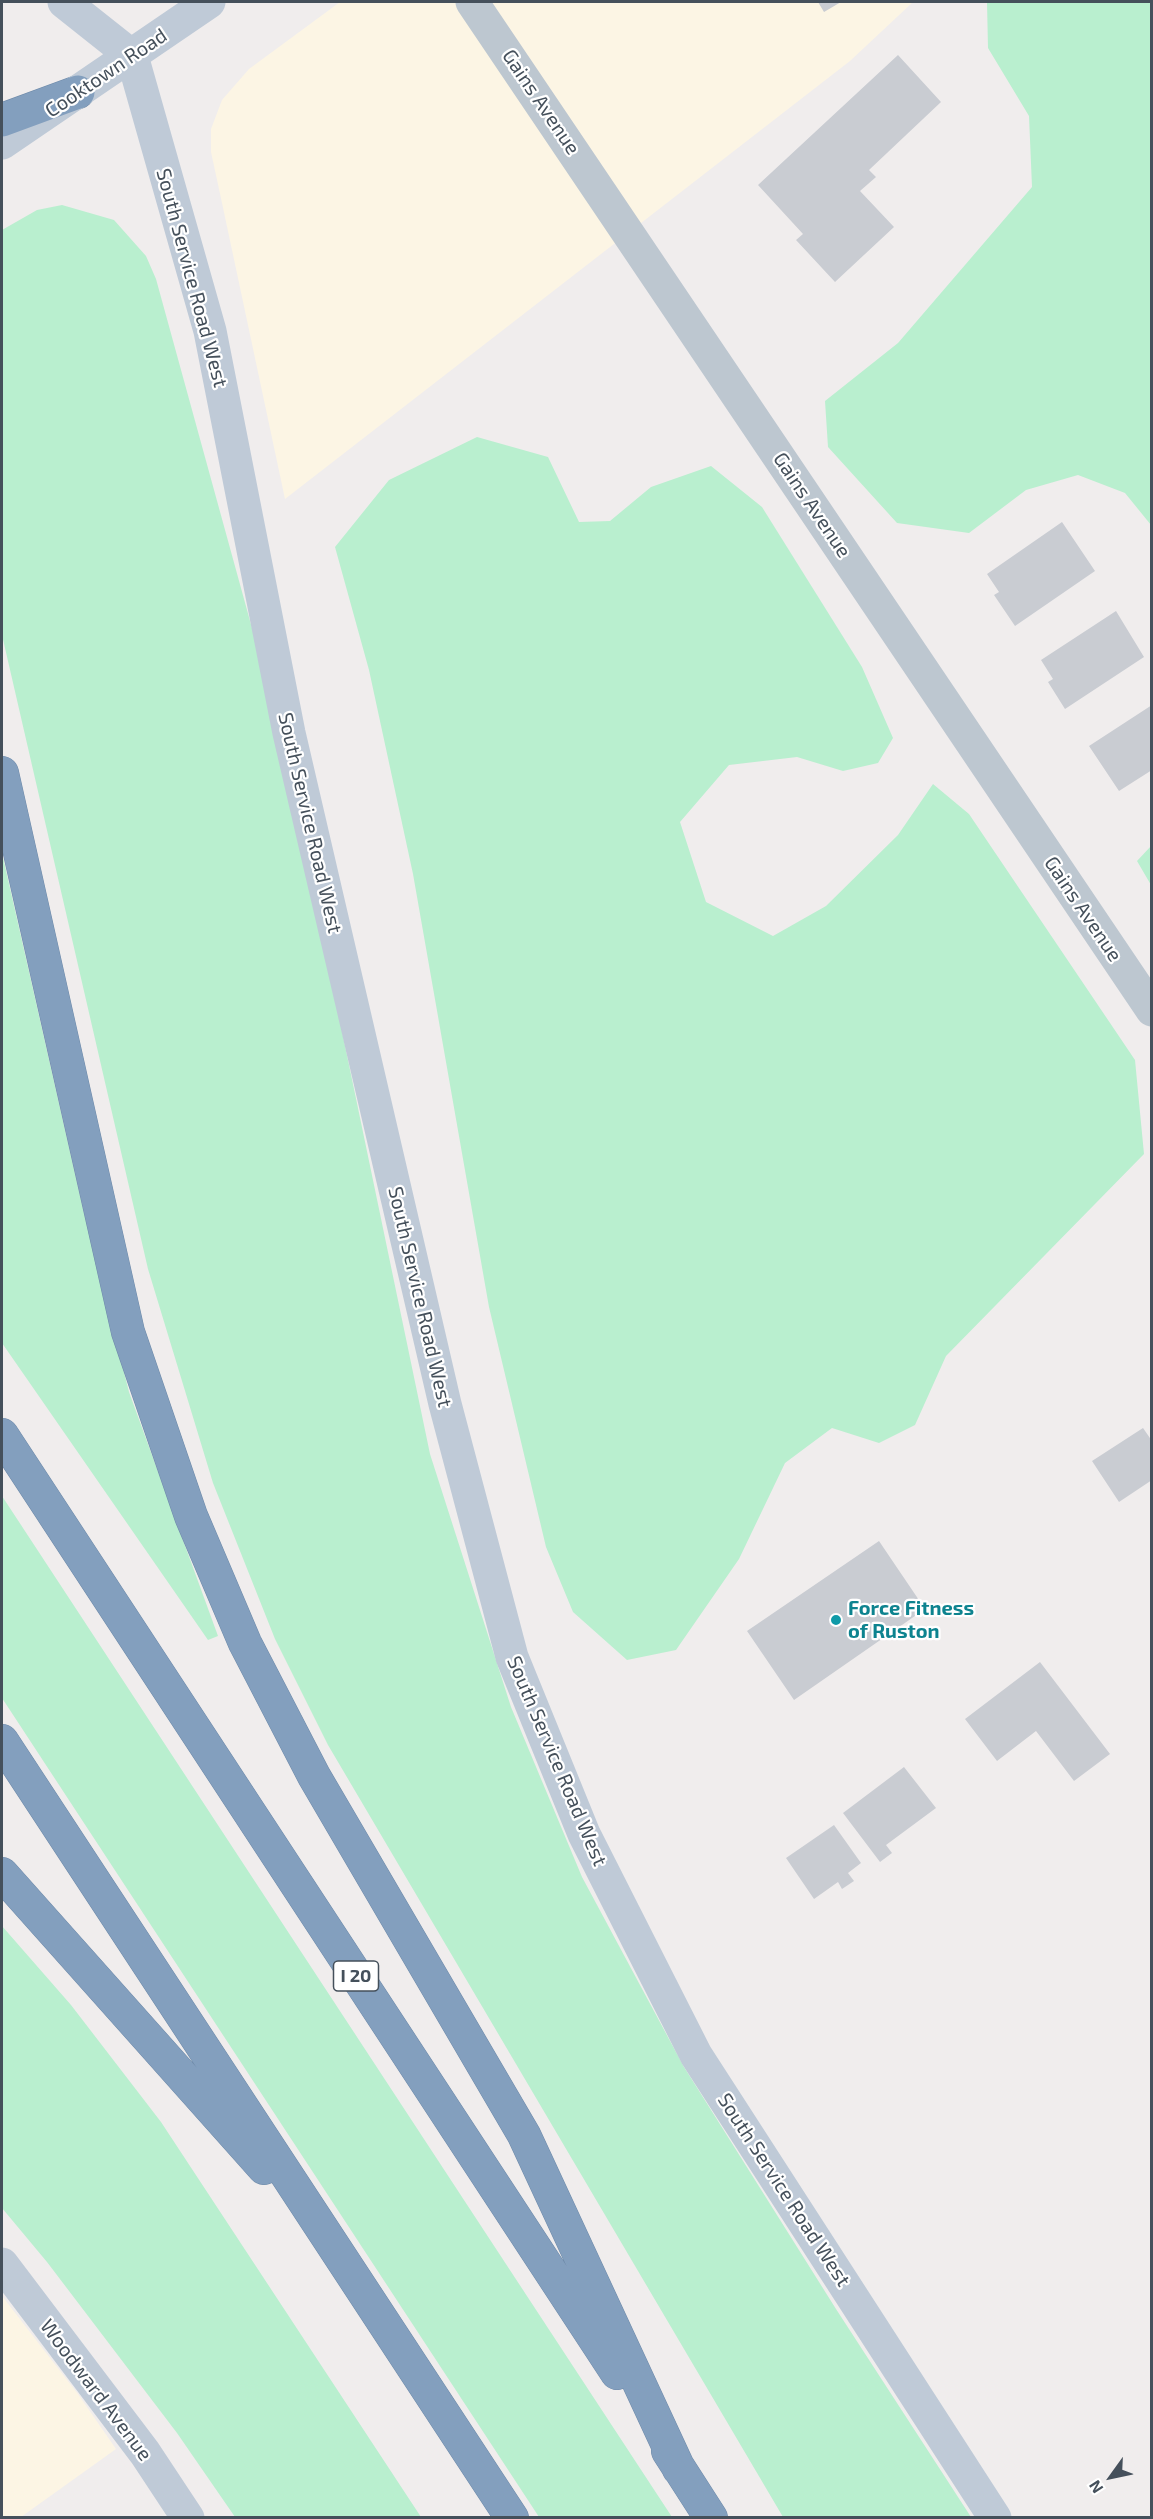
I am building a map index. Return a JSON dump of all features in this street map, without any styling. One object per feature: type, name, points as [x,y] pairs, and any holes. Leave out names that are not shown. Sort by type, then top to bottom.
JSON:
[{"type":"highway","points":[[2,120],[78,92]]},
{"type":"highway","points":[[2,773],[128,1332],[191,1516],[245,1643],[314,1776],[524,2135],[679,2469]]},
{"type":"highway","name":"I 20","points":[[2,1435],[711,2517]]},
{"type":"highway","points":[[2,1741],[512,2517]]},
{"type":"highway","points":[[2,1874],[341,2255]]},
{"type":"main road","points":[[64,2],[132,56]]},
{"type":"main road","name":"Cooktown Road","points":[[2,143],[209,2]]},
{"type":"main road","name":"South Service Road West","points":[[132,56],[210,332],[294,756],[445,1404],[512,1657],[584,1834],[696,2055],[995,2517]]},
{"type":"main road","name":"Woodward Avenue","points":[[2,2264],[145,2453],[188,2517]]},
{"type":"street","name":"Gains Avenue","points":[[472,2],[1152,1010]]},
{"type":"shaded area","points":[[340,2],[913,2],[850,61],[285,499],[211,152],[211,129],[222,100],[249,69]]},
{"type":"shaded area","points":[[2,2296],[78,2394],[116,2449],[21,2517],[2,2517]]},
{"type":"green space","points":[[987,2],[1151,2],[1151,525],[1125,493],[1078,475],[1026,490],[969,533],[897,523],[828,447],[825,401],[898,343],[1032,187],[1029,116],[988,48]]},
{"type":"green space","points":[[62,205],[114,220],[146,256],[156,279],[277,719],[430,1454],[511,1707],[582,1877],[684,2067],[836,2309],[971,2517],[783,2517],[328,1745],[275,1639],[213,1483],[148,1269],[2,635],[2,230],[37,210]]},
{"type":"green space","points":[[477,437],[548,457],[579,522],[610,521],[651,487],[711,466],[762,507],[862,667],[893,738],[878,763],[843,771],[797,757],[729,765],[680,822],[706,902],[773,936],[826,906],[898,835],[933,784],[969,814],[1135,1060],[1144,1154],[946,1356],[915,1425],[879,1443],[832,1428],[785,1463],[739,1559],[676,1650],[627,1660],[573,1612],[546,1547],[489,1307],[413,874],[369,670],[335,547],[389,480]]},
{"type":"green space","points":[[1151,846],[1151,885],[1137,861]]},
{"type":"green space","points":[[2,853],[84,1213],[129,1392],[218,1636],[208,1640],[2,1343]]},
{"type":"green space","points":[[2,1496],[672,2517],[539,2517],[2,1698]]},
{"type":"green space","points":[[2,1926],[71,2005],[161,2122],[421,2517],[235,2517],[177,2433],[47,2262],[2,2208]]},
{"type":"building","points":[[818,2],[841,2],[824,12]]},
{"type":"building","points":[[898,55],[941,102],[869,170],[876,177],[860,191],[894,227],[835,282],[796,240],[803,234],[758,185]]},
{"type":"building","points":[[1062,522],[1095,571],[1015,626],[994,595],[999,592],[987,574]]},
{"type":"building","points":[[1116,611],[1144,657],[1065,709],[1048,682],[1053,679],[1041,660]]},
{"type":"building","points":[[1152,705],[1152,770],[1119,791],[1089,746]]},
{"type":"building","points":[[1143,1428],[1152,1441],[1152,1480],[1119,1502],[1092,1461]]},
{"type":"building","name":"Force Fitness of Ruston","points":[[879,1541],[925,1609],[794,1700],[747,1631]]},
{"type":"building","points":[[1040,1662],[1110,1754],[1074,1781],[1036,1731],[997,1761],[965,1719]]},
{"type":"building","points":[[904,1767],[936,1808],[886,1845],[892,1853],[880,1862],[843,1813]]},
{"type":"building","points":[[834,1825],[861,1863],[848,1873],[854,1881],[842,1889],[838,1882],[814,1899],[786,1858]]},
{"type":"place","name":"Force Fitness of Ruston","points":[[836,1620]]}]
